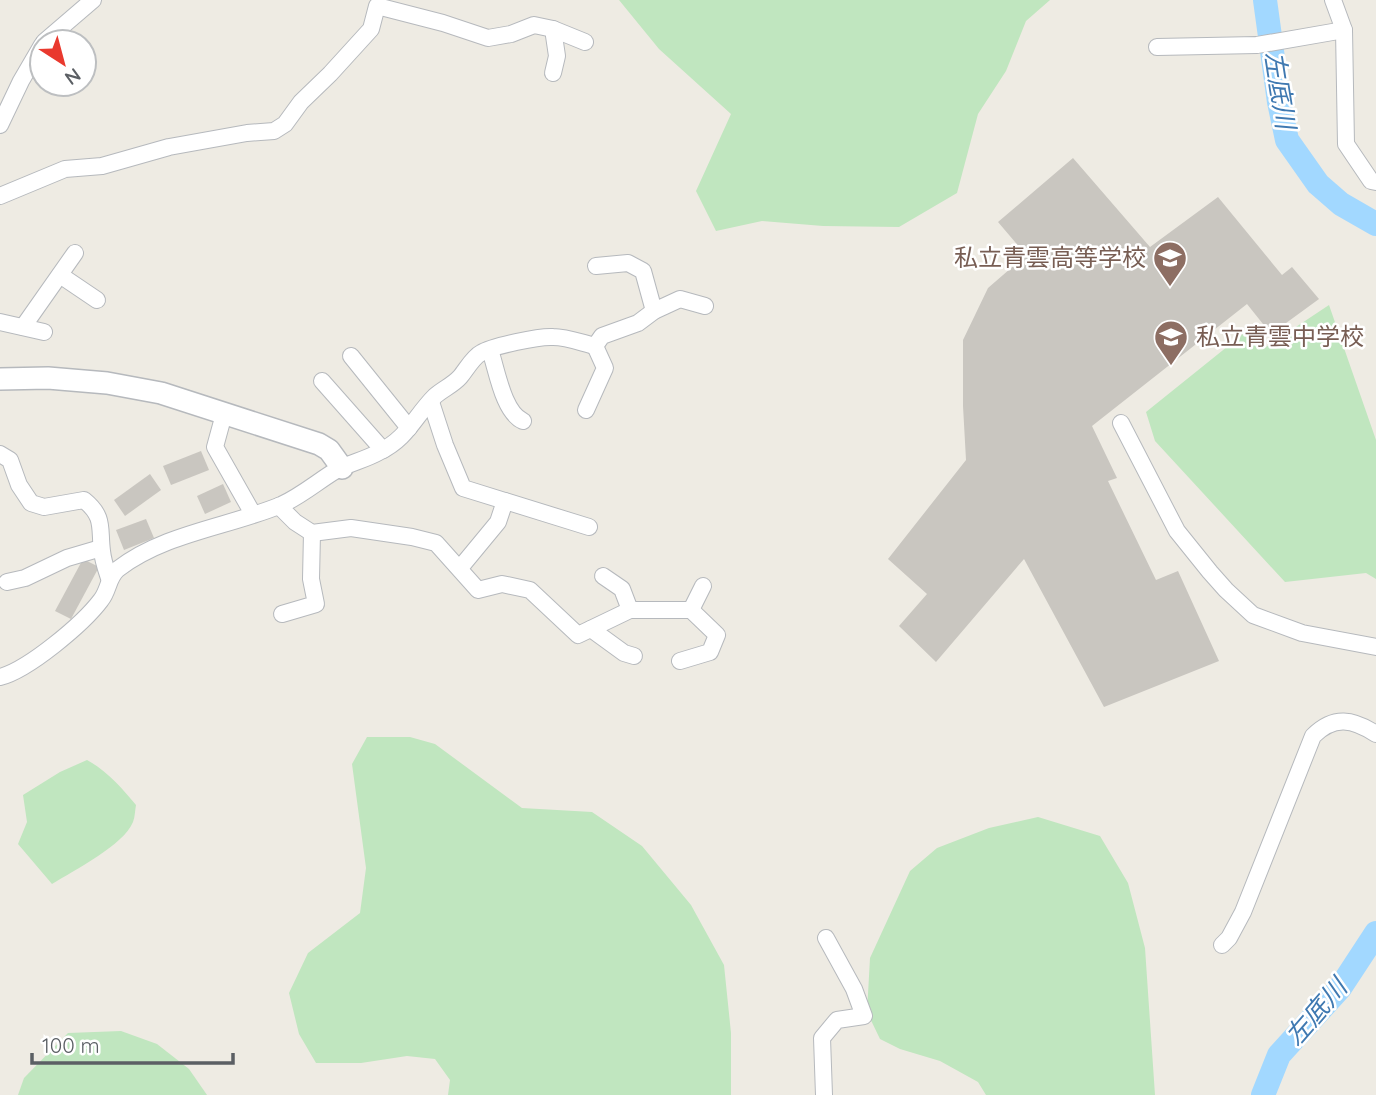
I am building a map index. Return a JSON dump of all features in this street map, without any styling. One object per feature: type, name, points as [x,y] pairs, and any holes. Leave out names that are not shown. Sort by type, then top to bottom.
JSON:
[{"type":"street","points":[[61,28],[93,0]]},
{"type":"street","points":[[1334,0],[1344,30],[1346,144],[1371,181],[1376,182]]},
{"type":"street","points":[[0,196],[65,169],[102,166],[169,146],[274,131],[285,124],[301,102],[371,29],[377,6],[488,37],[511,34],[534,25],[553,29],[585,42]]},
{"type":"street","points":[[553,29],[557,56],[553,73]]},
{"type":"street","points":[[1157,47],[1257,44],[1344,30]]},
{"type":"street","points":[[0,125],[28,69]]},
{"type":"street","points":[[23,327],[75,253]]},
{"type":"street","points":[[596,266],[628,262],[643,271],[654,312]]},
{"type":"street","points":[[60,275],[97,299]]},
{"type":"street","points":[[595,346],[602,336],[638,323],[680,299],[705,306]]},
{"type":"street","points":[[0,322],[44,331]]},
{"type":"street","points":[[0,677],[9,675],[48,649],[88,616],[103,598],[109,578],[116,570],[157,546],[279,506],[302,495],[337,470],[383,450],[401,438],[435,396],[458,380],[480,353],[555,336],[595,346]]},
{"type":"street","points":[[586,410],[605,368],[595,346]]},
{"type":"street","points":[[490,350],[508,406],[517,418],[523,421]]},
{"type":"street","points":[[351,356],[409,428]]},
{"type":"street","points":[[0,379],[48,378],[107,383],[161,393],[319,444],[329,450],[342,468]]},
{"type":"street","points":[[323,381],[383,450]]},
{"type":"street","points":[[431,402],[463,488],[589,527]]},
{"type":"street","points":[[224,414],[215,447],[253,514]]},
{"type":"street","points":[[1121,424],[1177,531],[1226,590],[1253,615],[1302,634],[1376,647]]},
{"type":"street","points":[[0,454],[10,460],[19,485],[31,503],[44,507],[84,500],[92,507],[101,525],[101,548],[109,578]]},
{"type":"street","points":[[460,568],[498,522],[505,500]]},
{"type":"street","points":[[279,506],[295,522],[312,533],[351,528],[436,543],[478,590],[502,584],[530,590],[578,635],[630,610],[691,610],[717,635],[710,652],[680,661]]},
{"type":"street","points":[[282,614],[316,604],[311,579],[312,533]]},
{"type":"street","points":[[7,582],[25,578],[67,558],[101,548]]},
{"type":"street","points":[[603,576],[622,589],[630,610]]},
{"type":"street","points":[[691,610],[703,586]]},
{"type":"street","points":[[591,629],[624,653],[634,656]]},
{"type":"street","points":[[1222,945],[1229,938],[1243,912],[1313,736],[1323,726],[1340,721],[1362,725],[1376,734]]},
{"type":"street","points":[[824,1095],[822,1038],[837,1020],[864,1016],[855,989],[826,937]]},
{"type":"green space","points":[[619,0],[1050,0],[1026,21],[1006,71],[978,114],[957,193],[899,227],[823,226],[762,221],[716,231],[696,191],[731,114],[659,49]]},
{"type":"green space","points":[[1329,305],[1376,440],[1376,579],[1366,573],[1285,582],[1155,441],[1146,412],[1248,330],[1266,347]]},
{"type":"green space","points":[[367,737],[410,737],[435,744],[522,808],[592,812],[642,846],[691,905],[724,965],[731,1033],[731,1095],[448,1095],[450,1080],[435,1059],[407,1056],[361,1063],[316,1063],[299,1034],[289,993],[308,953],[360,913],[366,868],[352,764]]},
{"type":"green space","points":[[87,760],[107,774],[136,805],[134,820],[128,831],[109,848],[52,884],[18,844],[27,822],[23,795],[60,772]]},
{"type":"green space","points":[[1038,817],[1100,836],[1128,883],[1145,948],[1155,1095],[986,1095],[978,1082],[940,1061],[900,1049],[880,1039],[867,1012],[870,958],[910,871],[937,848],[989,828]]},
{"type":"green space","points":[[121,1031],[157,1044],[189,1069],[207,1095],[18,1095],[24,1078],[68,1033]]},
{"type":"building","points":[[1073,158],[1150,247],[1218,197],[1282,275],[1292,267],[1319,299],[1271,334],[1247,304],[1092,426],[1117,478],[1108,481],[1156,580],[1178,571],[1219,661],[1104,707],[1024,559],[936,662],[899,626],[927,594],[888,559],[966,460],[963,340],[988,288],[1026,255],[998,222]]},
{"type":"building","points":[[201,451],[209,470],[171,485],[163,466]]},
{"type":"building","points":[[150,474],[161,490],[125,516],[114,500]]},
{"type":"building","points":[[223,484],[231,502],[205,514],[197,496]]},
{"type":"building","points":[[146,519],[154,538],[124,550],[116,530]]},
{"type":"building","points":[[83,559],[99,567],[71,619],[55,611]]},
{"type":"waterway","name":"左底川","points":[[1265,0],[1287,140],[1318,184],[1341,204],[1376,224]]},
{"type":"waterway","name":"左底川","points":[[1263,1095],[1279,1055],[1340,988],[1376,933]]},
{"type":"place","name":"私立青雲高等学校","points":[[1170,288]]},
{"type":"place","name":"私立青雲中学校","points":[[1171,367]]}]
